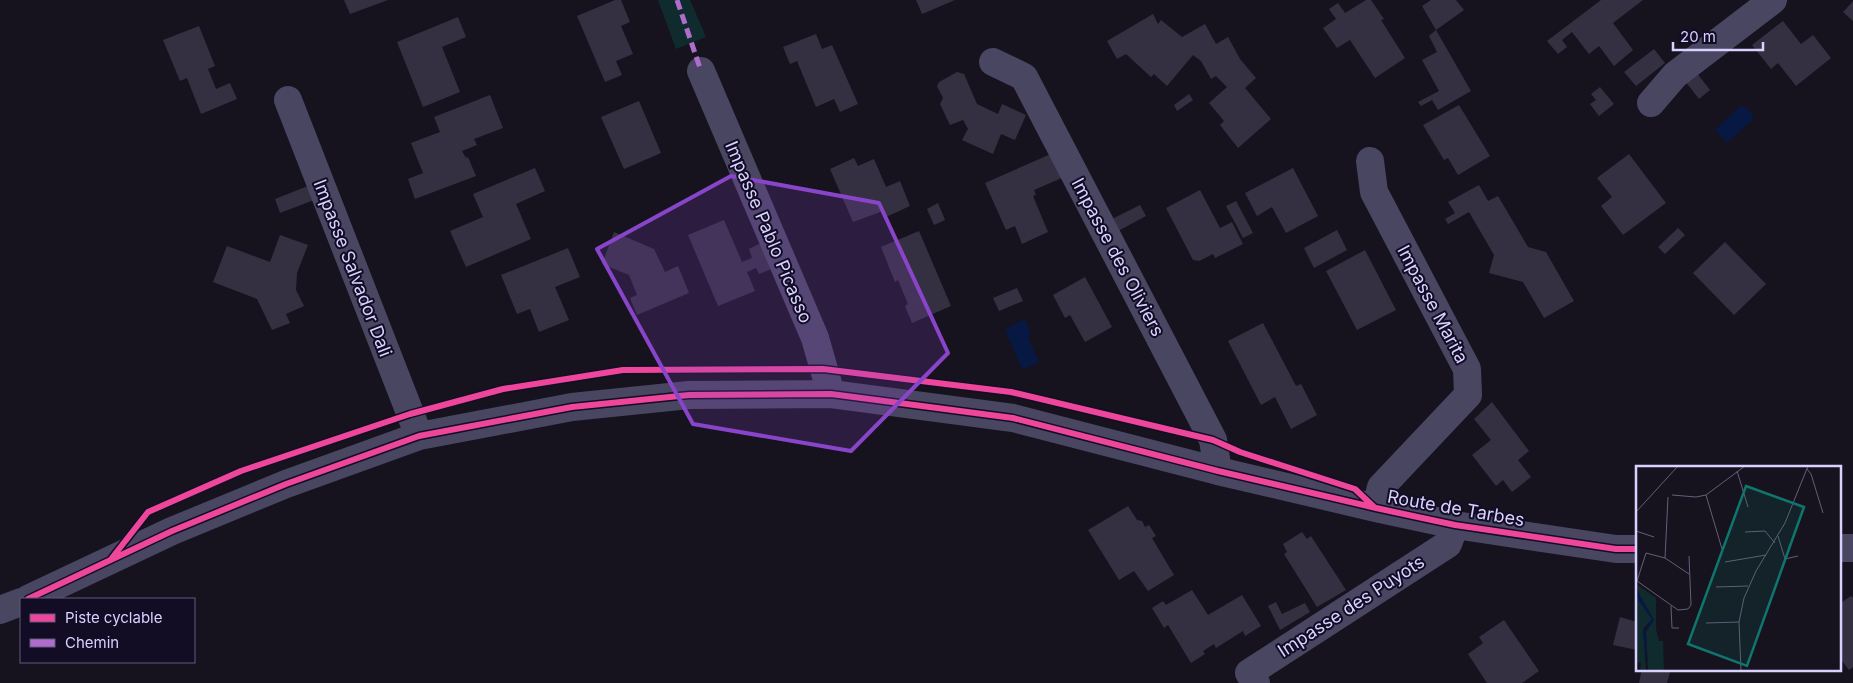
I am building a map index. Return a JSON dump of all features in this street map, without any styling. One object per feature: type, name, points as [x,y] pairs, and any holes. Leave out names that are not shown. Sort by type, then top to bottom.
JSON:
[{"type":"street","points":[[1650,103],[1675,75],[1773,0]]},
{"type":"street","name":"Impasse des Oliviers","points":[[993,62],[1024,77],[1213,440],[1218,471]]},
{"type":"street","name":"Impasse Pablo Picasso","points":[[701,71],[815,338],[831,394]]},
{"type":"street","name":"Impasse Salvador Dali","points":[[288,100],[419,436]]},
{"type":"street","name":"Impasse Marita","points":[[1370,161],[1374,192],[1467,369],[1468,386],[1468,395],[1381,488],[1376,508]]},
{"type":"street","name":"Route de Tarbes","points":[[30,598],[172,531],[286,484],[419,436],[572,407],[690,395],[831,394],[1013,418],[1218,471],[1456,526],[1616,549],[1636,549]]},
{"type":"street","name":"Impasse des Puyots","points":[[1256,683],[1249,672],[1448,544],[1456,526]]},
{"type":"street","points":[[1840,548],[1853,548]]},
{"type":"street","points":[[0,610],[20,602]]},
{"type":"highlighted area","points":[[731,176],[879,203],[948,353],[851,451],[693,424],[597,249]]},
{"type":"green space","points":[[658,0],[690,0],[706,37],[676,49]]},
{"type":"water","points":[[1740,106],[1749,109],[1754,119],[1727,143],[1715,130]]},
{"type":"water","points":[[1025,319],[1031,335],[1028,337],[1039,362],[1022,370],[1005,329]]},
{"type":"building","points":[[344,0],[388,0],[350,14]]},
{"type":"building","points":[[615,0],[621,0],[630,22],[621,26],[633,54],[616,61],[622,75],[605,82],[577,16]]},
{"type":"building","points":[[916,0],[955,0],[922,14]]},
{"type":"building","points":[[1366,0],[1371,0],[1384,19],[1381,20],[1405,58],[1375,78],[1350,40],[1337,48],[1323,28],[1336,19],[1329,9],[1338,3],[1345,13]]},
{"type":"building","points":[[1431,0],[1456,0],[1464,10],[1436,30],[1422,6]]},
{"type":"building","points":[[1601,0],[1643,0],[1613,23],[1633,50],[1614,66],[1599,46],[1589,54],[1572,32],[1562,40],[1567,47],[1558,54],[1547,41]]},
{"type":"building","points":[[1853,1],[1853,21],[1843,12]]},
{"type":"building","points":[[1153,14],[1158,24],[1161,20],[1182,37],[1205,24],[1216,44],[1228,37],[1240,59],[1256,78],[1245,88],[1271,119],[1238,148],[1220,125],[1224,121],[1209,103],[1227,87],[1216,76],[1211,79],[1201,61],[1193,55],[1167,86],[1154,74],[1151,77],[1126,54],[1117,59],[1107,41]]},
{"type":"building","points":[[458,17],[466,37],[442,47],[460,92],[423,107],[397,42]]},
{"type":"building","points":[[1783,21],[1801,44],[1813,35],[1831,58],[1796,86],[1778,63],[1771,69],[1752,45]]},
{"type":"building","points":[[199,26],[215,66],[208,69],[216,89],[230,83],[237,99],[201,114],[187,78],[180,81],[163,40]]},
{"type":"building","points":[[1436,30],[1471,91],[1438,110],[1432,100],[1421,106],[1418,102],[1439,91],[1422,60],[1437,52],[1429,36]]},
{"type":"building","points":[[816,34],[822,49],[832,45],[858,104],[840,112],[834,99],[816,107],[797,61],[790,64],[783,47]]},
{"type":"building","points":[[1654,49],[1665,63],[1636,86],[1624,72]]},
{"type":"building","points":[[957,72],[964,74],[977,104],[998,114],[1002,104],[1026,115],[1015,140],[1001,134],[993,154],[962,140],[968,129],[963,120],[950,125],[940,104],[943,98],[937,86],[939,82]]},
{"type":"building","points":[[1696,72],[1710,90],[1699,99],[1685,81]]},
{"type":"building","points":[[1600,87],[1614,104],[1599,116],[1590,104],[1596,100],[1591,94]]},
{"type":"building","points":[[1189,94],[1193,100],[1177,111],[1174,105]]},
{"type":"building","points":[[490,95],[503,128],[474,139],[477,145],[462,151],[466,158],[468,157],[476,176],[415,199],[408,179],[423,173],[411,143],[440,132],[434,117]]},
{"type":"building","points":[[639,101],[661,153],[624,169],[601,117]]},
{"type":"building","points":[[1459,105],[1490,156],[1458,175],[1448,158],[1444,160],[1423,125]]},
{"type":"building","points":[[1053,153],[1064,177],[1034,190],[1036,195],[1033,196],[1048,232],[1022,244],[1015,226],[1006,230],[985,183]]},
{"type":"building","points":[[1629,154],[1666,203],[1623,235],[1601,206],[1612,197],[1597,178]]},
{"type":"building","points":[[854,158],[858,166],[874,159],[886,187],[900,181],[910,206],[886,217],[883,211],[853,222],[830,169]]},
{"type":"building","points":[[535,168],[545,191],[516,204],[531,239],[466,267],[450,231],[483,217],[473,194]]},
{"type":"building","points":[[1293,168],[1318,216],[1286,233],[1272,207],[1257,216],[1245,193]]},
{"type":"building","points":[[1479,185],[1488,201],[1498,196],[1528,247],[1546,252],[1574,301],[1544,318],[1523,282],[1489,273],[1494,255],[1469,212],[1448,224],[1445,219],[1455,213],[1448,202]]},
{"type":"building","points":[[308,186],[314,200],[280,213],[275,199]]},
{"type":"building","points":[[1200,190],[1220,228],[1232,222],[1243,244],[1215,258],[1213,254],[1199,261],[1193,260],[1166,208]]},
{"type":"building","points":[[1236,201],[1253,233],[1243,238],[1226,206]]},
{"type":"building","points":[[938,203],[945,220],[934,225],[927,209]]},
{"type":"building","points":[[1140,205],[1146,216],[1118,231],[1112,219]]},
{"type":"building","points":[[724,220],[742,262],[752,258],[749,249],[763,242],[774,268],[759,274],[756,268],[747,272],[755,291],[718,306],[688,235]]},
{"type":"building","points":[[1678,228],[1685,235],[1665,254],[1658,247]]},
{"type":"building","points":[[1337,230],[1347,250],[1314,268],[1304,248]]},
{"type":"building","points":[[919,231],[951,306],[912,323],[905,306],[908,304],[898,280],[895,282],[881,247]]},
{"type":"building","points":[[614,232],[654,249],[665,272],[678,266],[689,293],[637,315],[630,298],[637,295],[629,275],[602,264]]},
{"type":"building","points":[[280,235],[308,245],[297,273],[296,290],[304,306],[286,314],[290,323],[272,330],[257,299],[213,282],[227,246],[270,262]]},
{"type":"building","points":[[1725,242],[1766,284],[1734,315],[1693,273]]},
{"type":"building","points":[[568,248],[580,277],[555,287],[569,320],[539,332],[530,309],[517,314],[501,275]]},
{"type":"building","points":[[1365,250],[1396,310],[1357,330],[1326,271]]},
{"type":"building","points":[[1085,277],[1112,327],[1085,342],[1070,315],[1065,318],[1053,295]]},
{"type":"building","points":[[1017,288],[1023,301],[999,311],[993,298]]},
{"type":"building","points":[[1263,323],[1296,386],[1301,384],[1317,415],[1291,429],[1275,397],[1261,405],[1228,341]]},
{"type":"building","points":[[1492,402],[1529,451],[1518,460],[1531,477],[1512,492],[1503,480],[1496,486],[1472,455],[1491,440],[1474,419]]},
{"type":"building","points":[[1128,506],[1137,520],[1142,521],[1145,527],[1149,525],[1156,536],[1152,538],[1174,575],[1148,591],[1134,571],[1119,580],[1088,530]]},
{"type":"building","points":[[1302,532],[1307,539],[1311,536],[1346,590],[1317,607],[1284,554],[1287,552],[1283,544]]},
{"type":"building","points":[[1192,590],[1208,615],[1242,595],[1261,626],[1245,636],[1243,631],[1216,648],[1214,644],[1203,651],[1205,654],[1191,663],[1168,625],[1164,628],[1152,608],[1163,601],[1166,605]]},
{"type":"building","points":[[1851,596],[1853,598],[1853,667],[1849,670],[1840,658],[1840,603]]},
{"type":"building","points":[[1276,602],[1282,614],[1305,603],[1310,612],[1280,630],[1268,606]]},
{"type":"building","points":[[1620,617],[1636,622],[1636,650],[1613,645]]},
{"type":"building","points":[[1504,620],[1539,671],[1522,683],[1487,683],[1468,654],[1483,643],[1479,637]]},
{"type":"building","points":[[1642,670],[1671,670],[1667,683],[1639,683]]},
{"type":"marked path","points":[[677,0],[701,71]]},
{"type":"cycle path","points":[[112,558],[148,512],[241,471],[410,414],[503,389],[623,370],[823,369],[1011,392],[1213,440],[1240,452],[1355,489],[1374,507]]},
{"type":"cycle path","points":[[30,598],[172,531],[286,484],[419,436],[572,407],[689,395],[831,394],[1013,418],[1218,471],[1455,525],[1616,549],[1636,549]]}]
